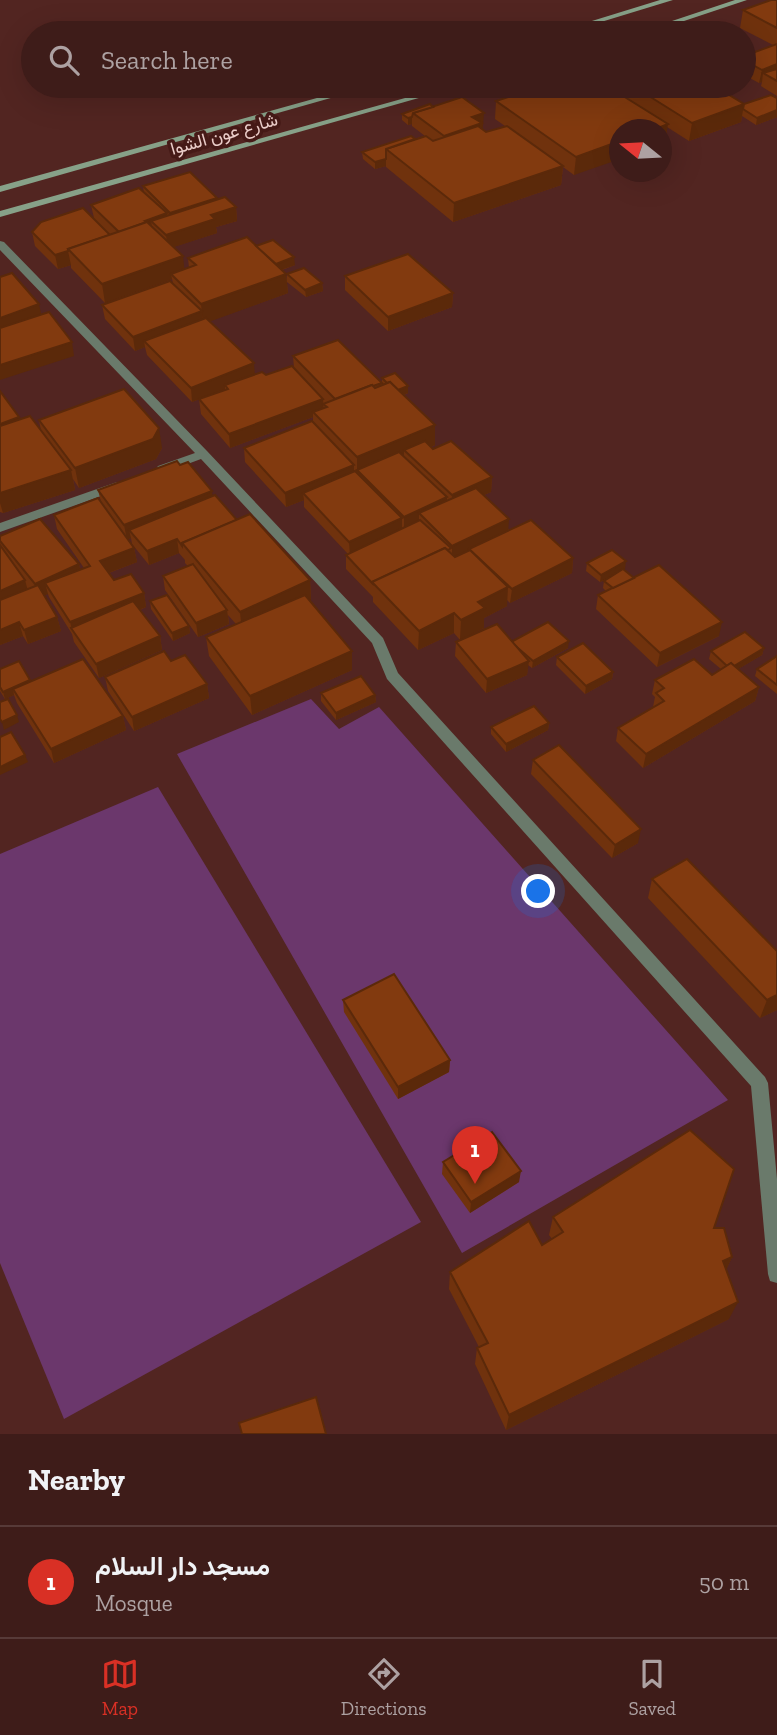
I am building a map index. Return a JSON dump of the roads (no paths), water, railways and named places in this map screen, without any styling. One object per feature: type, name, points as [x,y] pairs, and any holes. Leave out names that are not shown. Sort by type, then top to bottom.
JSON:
[{"type":"main road","points":[[598,21],[669,0]]},
{"type":"main road","points":[[677,21],[743,0]]},
{"type":"main road","name":"شارع عون الشوا","points":[[0,189],[326,98]]},
{"type":"main road","name":"شارع عون الشوا","points":[[0,214],[414,98]]},
{"type":"street","points":[[0,244],[204,454],[378,641],[392,675],[760,1083],[777,1274]]},
{"type":"street","points":[[153,473],[204,454]]},
{"type":"street","points":[[0,528],[127,482]]},
{"type":"place","name":"مسجد دار السلام","points":[[475,1184]]}]
